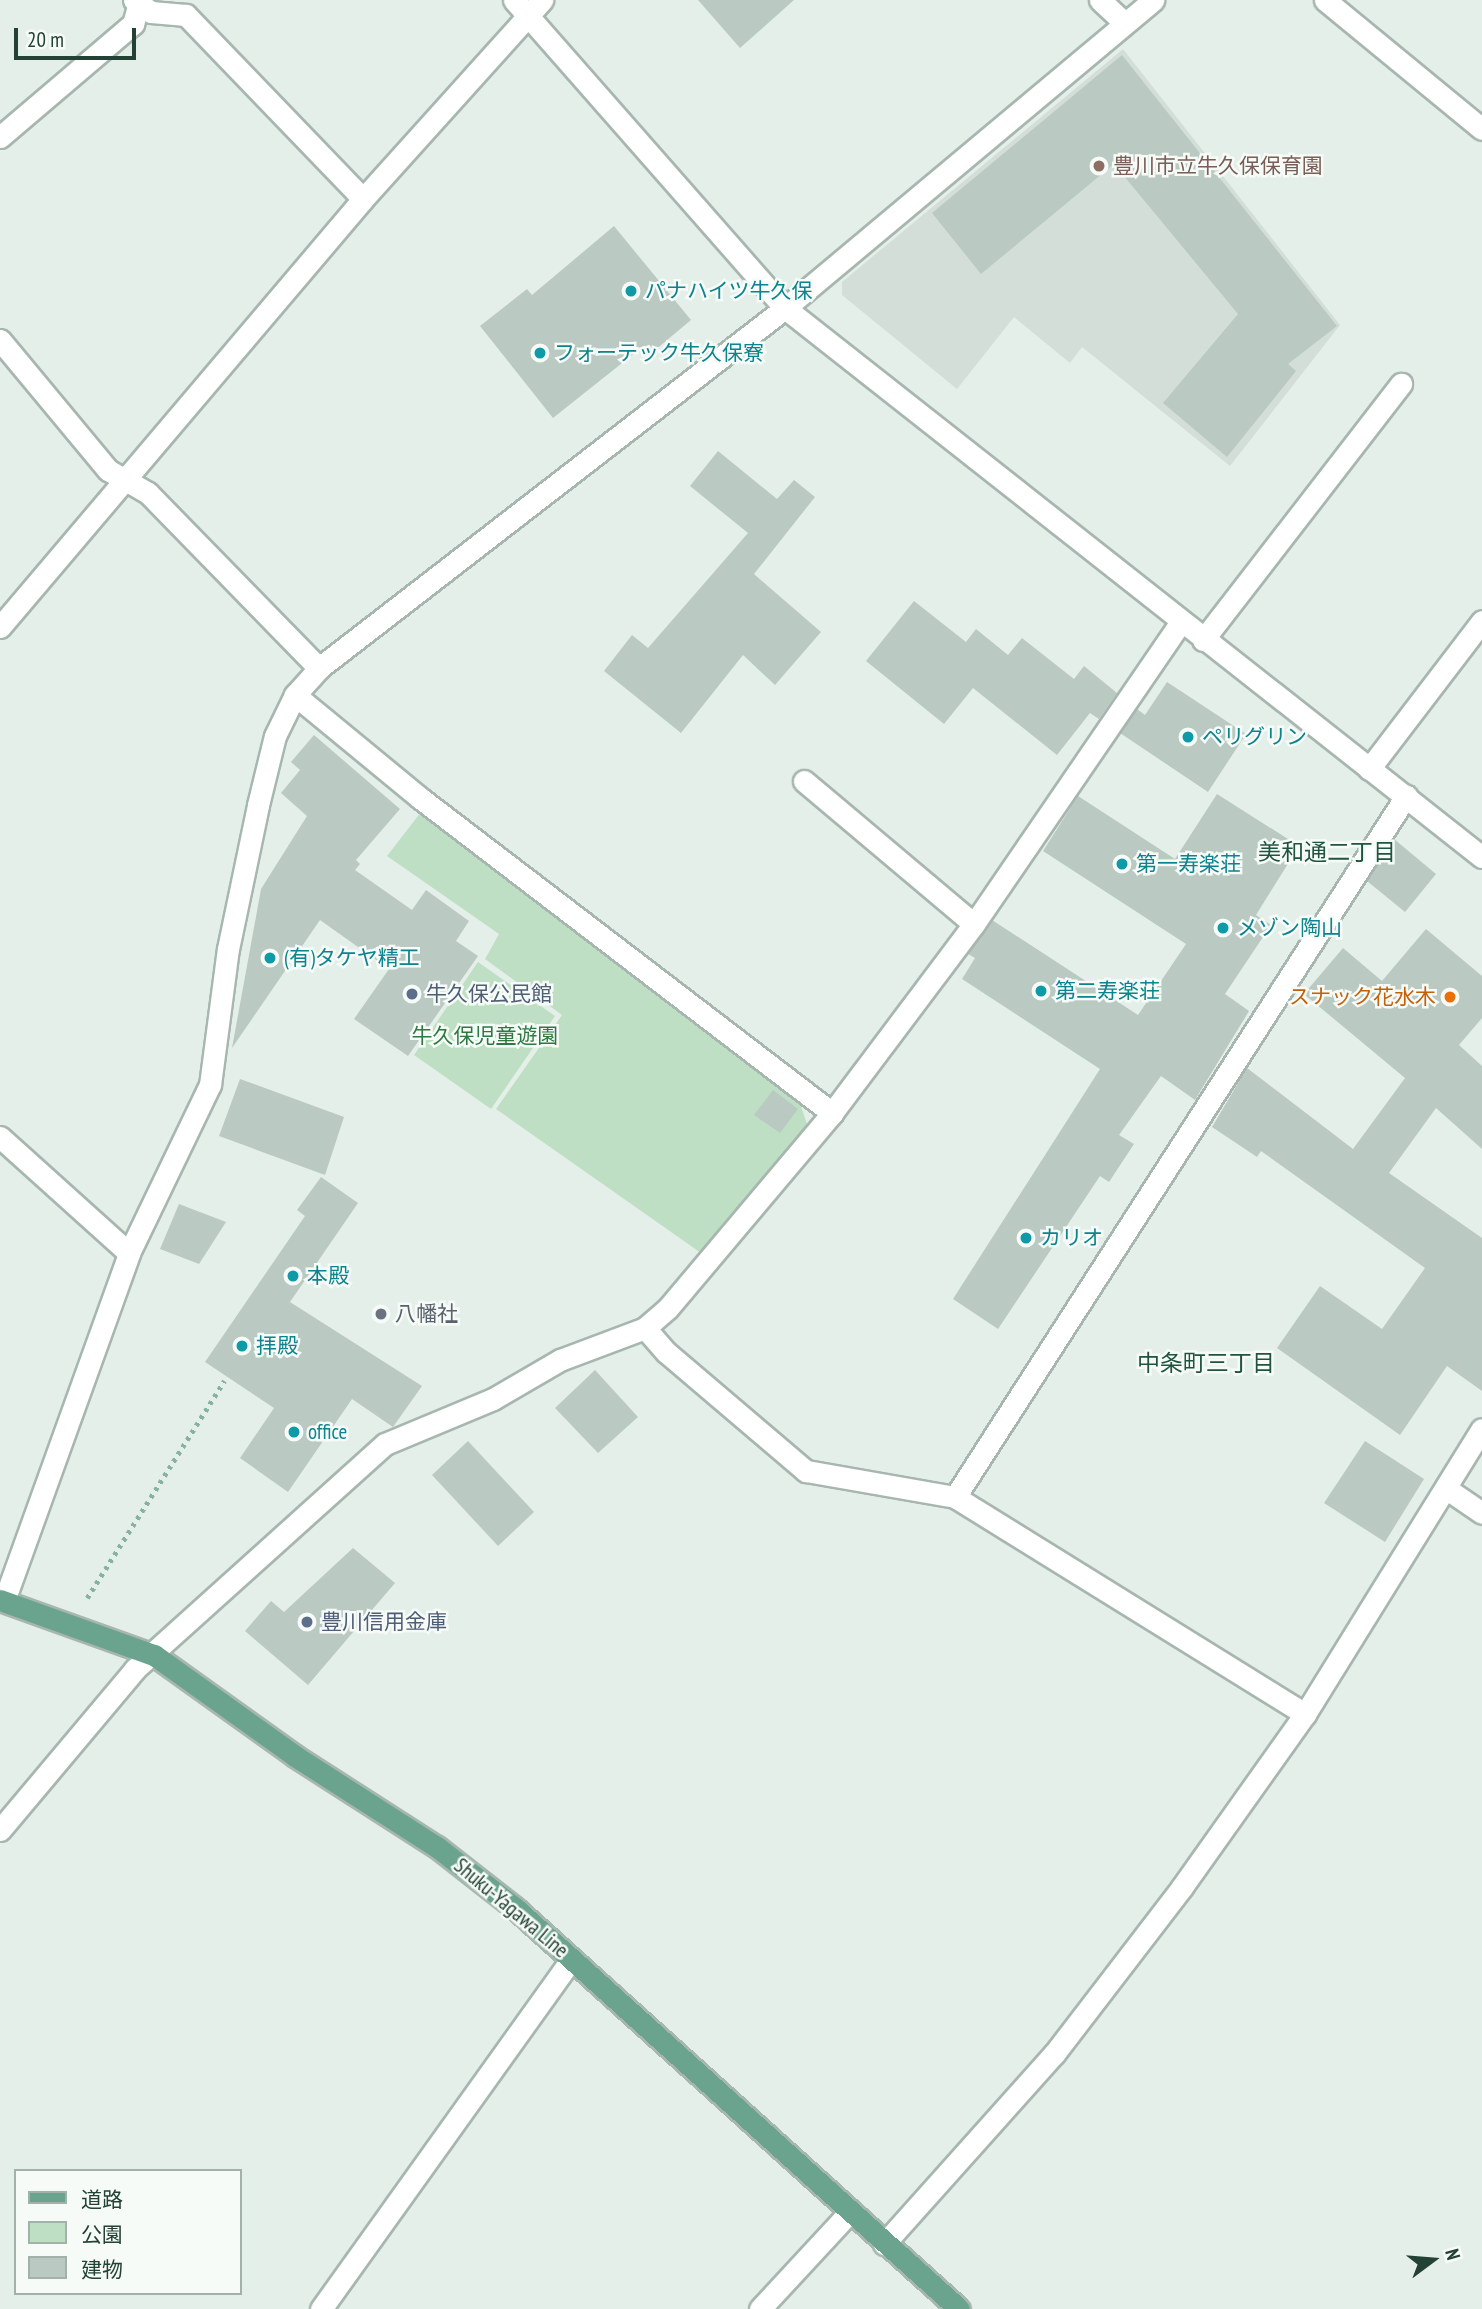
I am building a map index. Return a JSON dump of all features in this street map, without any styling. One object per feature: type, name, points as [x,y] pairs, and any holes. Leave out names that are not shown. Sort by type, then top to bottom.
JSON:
[{"type":"main road","name":"Shuku-Yagawa Line","points":[[2,1600],[154,1655],[295,1756],[437,1847],[571,1960],[849,2213],[959,2309]]},
{"type":"street","points":[[1100,0],[1125,23]]},
{"type":"street","points":[[2,1600],[130,1253],[210,1085],[228,949],[258,804],[275,736],[295,695],[318,668],[785,308],[1153,0]]},
{"type":"street","points":[[1325,0],[1482,129]]},
{"type":"street","points":[[0,137],[133,24],[137,2],[186,15],[363,200]]},
{"type":"street","points":[[0,627],[129,481],[528,5],[785,308],[1180,623],[1482,857]]},
{"type":"street","points":[[0,340],[108,470],[148,493],[318,668]]},
{"type":"street","points":[[1203,640],[1401,384]]},
{"type":"street","points":[[1369,769],[1482,621]]},
{"type":"street","points":[[0,1830],[135,1669],[154,1655],[385,1444],[493,1399],[560,1360],[645,1328],[668,1308],[832,1113],[974,924],[1180,623]]},
{"type":"street","points":[[295,695],[832,1113]]},
{"type":"street","points":[[804,780],[974,924]]},
{"type":"street","points":[[956,1497],[1406,796]]},
{"type":"street","points":[[0,1137],[130,1253]]},
{"type":"street","points":[[645,1328],[666,1352],[806,1471],[956,1497],[1305,1714]]},
{"type":"street","points":[[884,2244],[1055,2054],[1305,1714],[1482,1429]]},
{"type":"street","points":[[1447,1489],[1482,1513]]},
{"type":"street","points":[[321,2309],[571,1960]]},
{"type":"street","points":[[760,2309],[849,2213]]},
{"type":"path","points":[[71,1626],[128,1527],[224,1381]]},
{"type":"shaded area","name":"豊川市立牛久保保育園","points":[[1123,49],[1340,325],[1230,466],[1082,347],[1070,363],[1014,317],[957,389],[842,295],[842,282]]},
{"type":"green space","points":[[421,812],[799,1100],[808,1127],[701,1253],[496,1109],[562,1015],[485,959],[499,934],[387,856]]},
{"type":"green space","name":"牛久保児童遊園","points":[[478,962],[555,1016],[491,1109],[414,1055]]},
{"type":"building","points":[[698,0],[794,0],[740,48]]},
{"type":"building","points":[[1122,55],[1337,326],[1288,364],[1296,371],[1227,457],[1163,403],[1238,314],[1114,164],[981,274],[932,213]]},
{"type":"building","points":[[614,226],[691,320],[648,356],[641,348],[553,418],[480,326],[527,289],[532,295]]},
{"type":"building","points":[[718,451],[777,499],[794,480],[815,497],[754,574],[821,632],[775,685],[743,655],[681,733],[604,671],[632,635],[648,648],[748,533],[690,486]]},
{"type":"building","points":[[914,601],[966,642],[976,629],[1008,655],[1022,638],[1074,679],[1084,666],[1117,693],[1099,719],[1090,713],[1057,755],[973,688],[944,724],[866,661]]},
{"type":"building","name":"ペリグリン","points":[[1167,682],[1246,734],[1208,792],[1120,733],[1137,709],[1145,715]]},
{"type":"building","points":[[314,735],[400,809],[356,860],[360,864],[355,870],[412,910],[426,890],[469,921],[456,941],[478,956],[408,1056],[354,1019],[389,969],[320,920],[232,1048],[261,889],[307,816],[281,793],[300,770],[291,762]]},
{"type":"building","points":[[1217,794],[1299,846],[1256,915],[1271,925],[1225,994],[1249,1011],[1195,1100],[1161,1076],[1119,1135],[1134,1144],[1109,1182],[1100,1176],[998,1329],[953,1299],[1100,1069],[962,979],[975,958],[968,954],[992,920],[1138,1015],[1186,944],[1043,851],[1078,796],[1175,859]]},
{"type":"building","points":[[1394,839],[1436,874],[1405,912],[1367,881]]},
{"type":"building","points":[[1426,929],[1482,976],[1482,1018],[1459,1045],[1482,1066],[1482,1149],[1436,1108],[1389,1173],[1482,1238],[1482,1391],[1447,1366],[1400,1435],[1277,1348],[1320,1286],[1382,1329],[1425,1268],[1261,1151],[1257,1157],[1212,1127],[1247,1068],[1353,1149],[1405,1078],[1304,994],[1343,948],[1382,981]]},
{"type":"building","points":[[240,1079],[344,1117],[325,1175],[219,1136]]},
{"type":"building","points":[[773,1090],[798,1109],[780,1133],[754,1115]]},
{"type":"building","points":[[321,1177],[358,1203],[290,1302],[422,1386],[393,1427],[352,1399],[288,1492],[240,1458],[274,1408],[205,1362],[305,1216],[297,1210]]},
{"type":"building","points":[[179,1204],[226,1222],[199,1264],[160,1249]]},
{"type":"building","points":[[595,1370],[638,1417],[598,1453],[555,1408]]},
{"type":"building","points":[[468,1441],[534,1512],[498,1546],[432,1475]]},
{"type":"building","points":[[1365,1441],[1424,1479],[1385,1542],[1324,1503]]},
{"type":"building","points":[[353,1548],[395,1583],[308,1685],[245,1631],[271,1601],[284,1612]]},
{"type":"place","name":"豊川市立牛久保保育園","points":[[1099,166]]},
{"type":"place","name":"パナハイツ牛久保","points":[[631,291]]},
{"type":"place","name":"フォーテック牛久保寮","points":[[540,353]]},
{"type":"place","name":"ペリグリン","points":[[1188,737]]},
{"type":"place","name":"第一寿楽荘","points":[[1122,864]]},
{"type":"place","name":"メゾン陶山","points":[[1223,928]]},
{"type":"place","name":"(有)タケヤ精工","points":[[270,958]]},
{"type":"place","name":"第二寿楽荘","points":[[1041,991]]},
{"type":"place","name":"牛久保公民館","points":[[412,994]]},
{"type":"place","name":"スナック花水木","points":[[1450,997]]},
{"type":"place","name":"カリオ","points":[[1026,1238]]},
{"type":"place","name":"本殿","points":[[293,1276]]},
{"type":"place","name":"八幡社","points":[[381,1314]]},
{"type":"place","name":"拝殿","points":[[242,1346]]},
{"type":"place","name":"office","points":[[294,1432]]},
{"type":"place","name":"豊川信用金庫","points":[[307,1622]]},
{"type":"district","name":"美和通二丁目","points":[[1327,852]]},
{"type":"district","name":"中条町三丁目","points":[[1206,1363]]}]
